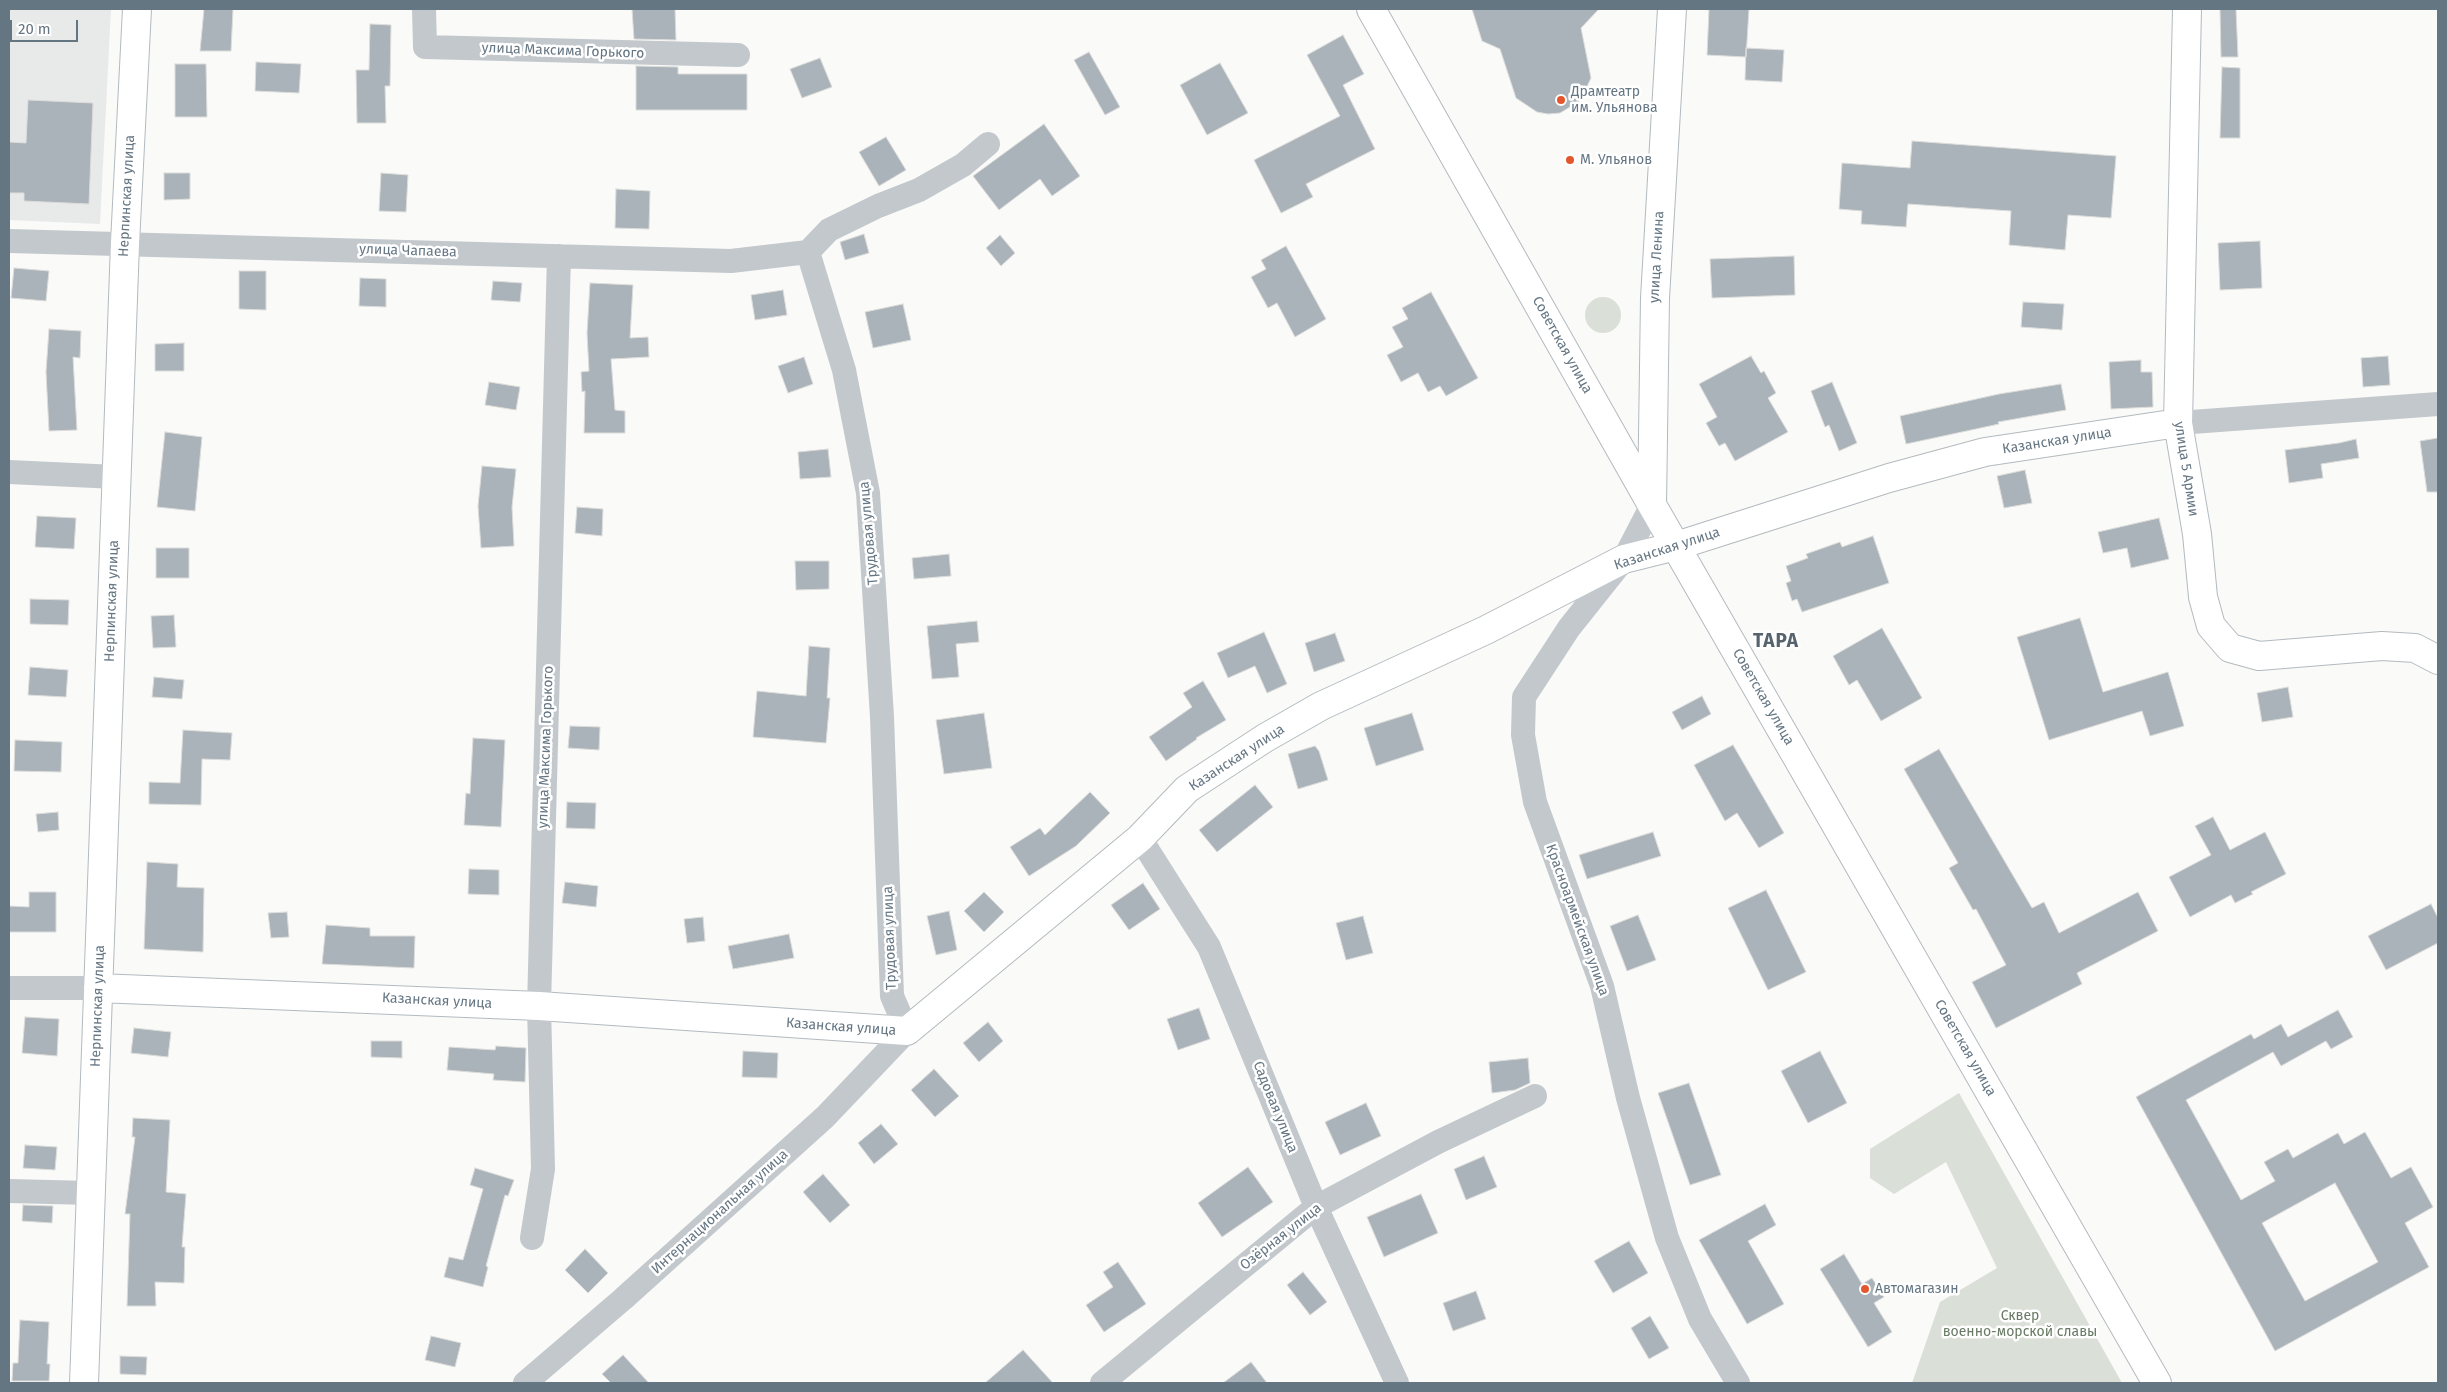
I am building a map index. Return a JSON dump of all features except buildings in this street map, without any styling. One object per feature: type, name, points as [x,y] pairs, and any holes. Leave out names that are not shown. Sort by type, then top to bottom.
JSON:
[{"type":"main road","name":"Нерпинская улица","points":[[84,1383],[125,243],[137,9]]},
{"type":"main road","name":"Советская улица","points":[[1371,9],[1652,505],[2158,1383]]},
{"type":"main road","name":"улица Ленина","points":[[1652,505],[1655,298],[1672,9]]},
{"type":"main road","name":"улица 5 Армии","points":[[2187,9],[2178,423],[2197,534],[2203,597],[2211,626],[2230,648],[2259,656],[2382,646],[2416,648],[2438,660]]},
{"type":"main road","name":"Казанская улица","points":[[98,988],[539,1006],[906,1031],[1140,838],[1187,789],[1265,738],[1321,706],[1486,630],[1624,559],[1676,546],[1889,478],[1986,452],[2178,423]]},
{"type":"street","name":"улица Максима Горького","points":[[424,9],[425,47],[738,55]]},
{"type":"street","points":[[808,252],[829,230],[878,206],[920,190],[963,165],[988,144]]},
{"type":"street","name":"улица Чапаева","points":[[9,241],[731,261],[808,252]]},
{"type":"street","name":"Трудовая улица","points":[[808,252],[844,370],[868,493],[882,716],[892,996],[906,1031]]},
{"type":"street","name":"улица Максима Горького","points":[[532,1238],[543,1169],[539,1006],[559,256]]},
{"type":"street","name":"Казанская улица","points":[[2178,423],[2438,404]]},
{"type":"street","points":[[9,472],[116,477]]},
{"type":"street","name":"Красноармейская улица","points":[[1652,505],[1624,559],[1569,628],[1524,697],[1523,736],[1535,802],[1602,986],[1628,1098],[1667,1238],[1700,1319],[1738,1383]]},
{"type":"street","name":"Садовая улица","points":[[1140,838],[1209,948],[1316,1207],[1397,1383]]},
{"type":"street","name":"Казанская улица","points":[[9,988],[98,988]]},
{"type":"street","name":"Интернациональная улица","points":[[525,1383],[623,1299],[825,1117],[906,1031]]},
{"type":"street","name":"Озёрная улица","points":[[1102,1383],[1316,1207],[1438,1142],[1535,1096]]},
{"type":"street","points":[[9,1191],[91,1193]]},
{"type":"shaded area","points":[[9,9],[111,9],[100,224],[9,220]]},
{"type":"green space","points":[[1603,297],[1616,302],[1621,315],[1616,328],[1603,333],[1590,328],[1585,315],[1590,302]]},
{"type":"green space","name":"Сквер военно-морской славы","points":[[1959,1093],[2122,1383],[1912,1383],[1940,1302],[1997,1268],[1946,1162],[1894,1194],[1870,1178],[1870,1149]]},
{"type":"place","name":"Драмтеатр им. Ульянова","points":[[1561,100]]},
{"type":"place","name":"М. Ульянов","points":[[1570,160]]},
{"type":"place","name":"Автомагазин","points":[[1865,1289]]},
{"type":"district","name":"ТАРА","points":[[1776,642]]}]
